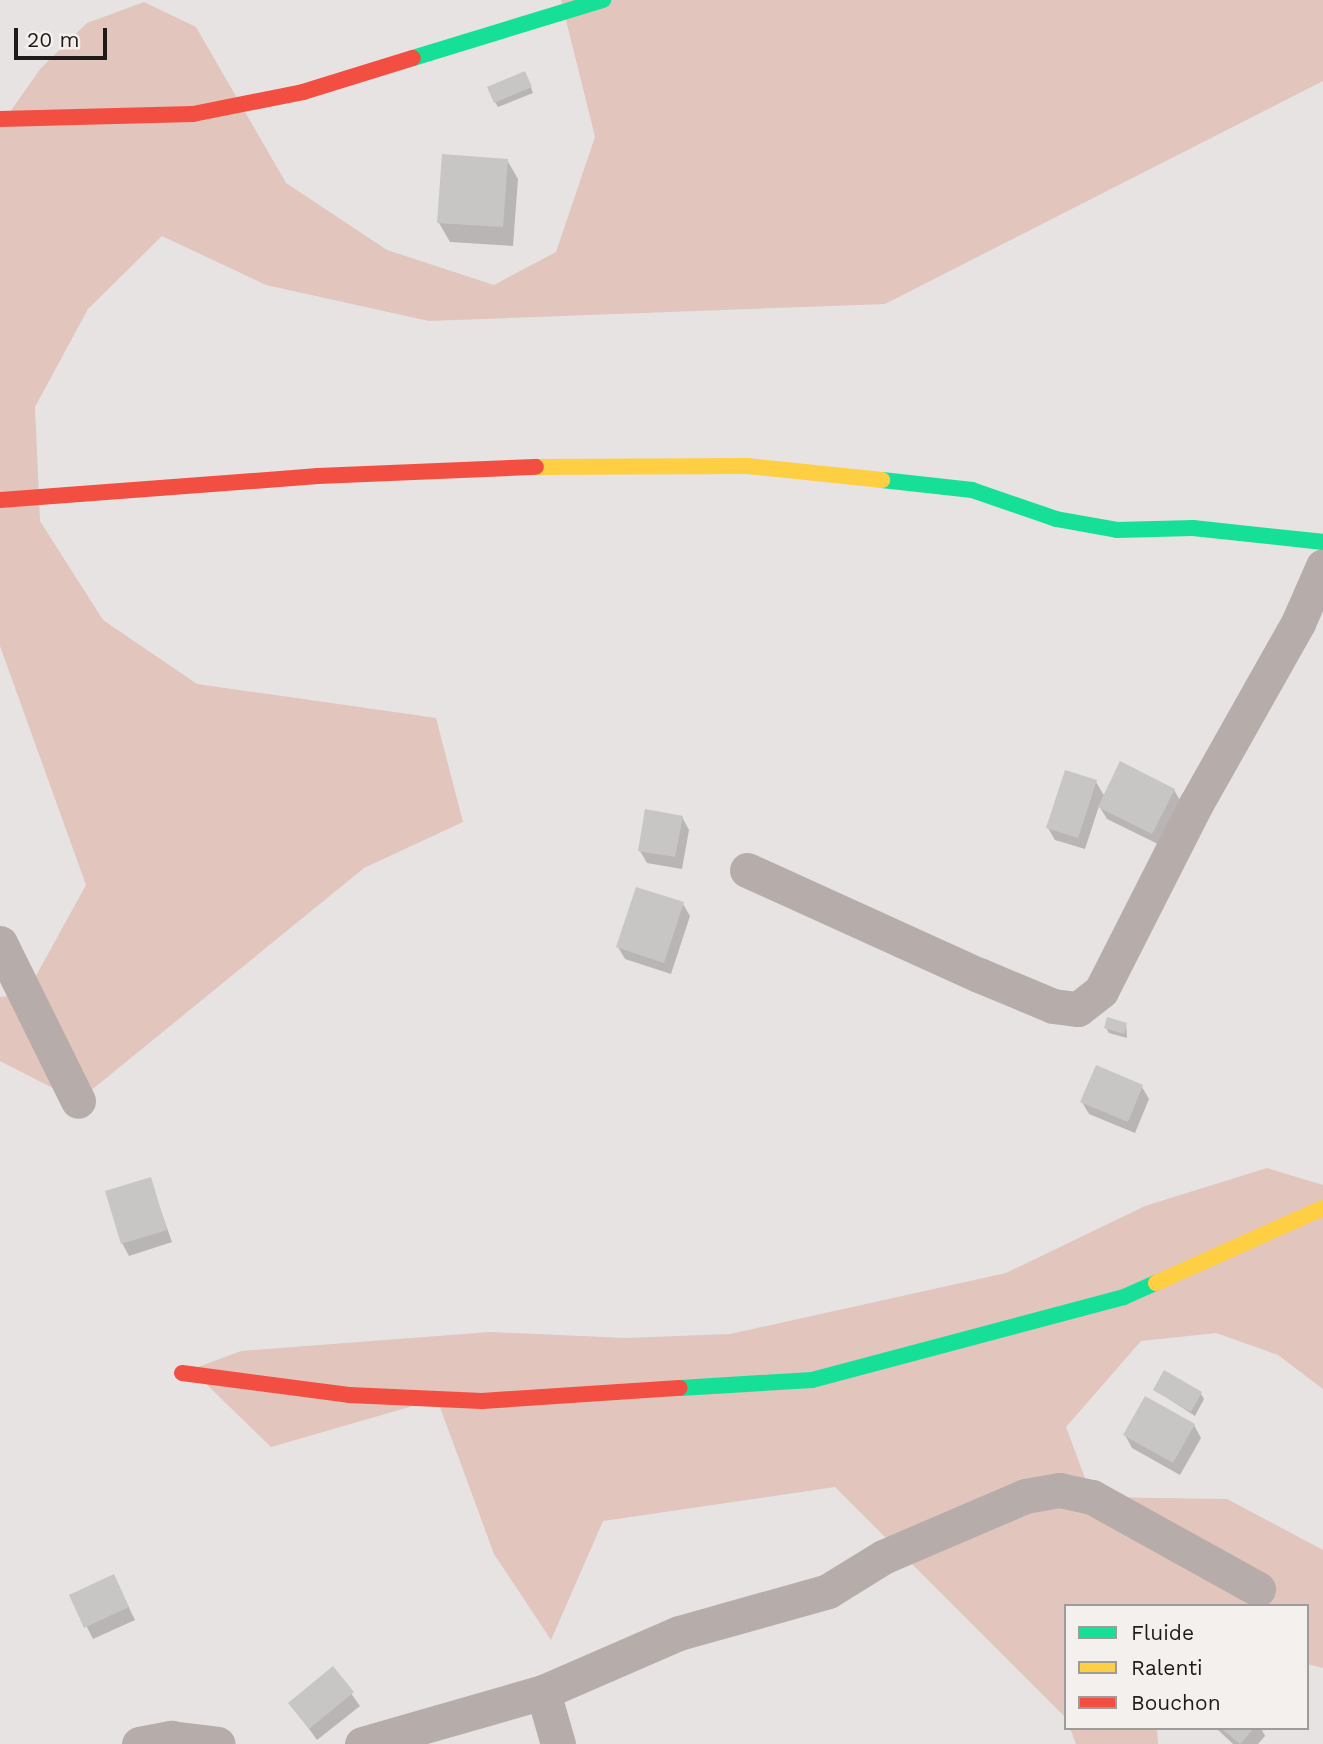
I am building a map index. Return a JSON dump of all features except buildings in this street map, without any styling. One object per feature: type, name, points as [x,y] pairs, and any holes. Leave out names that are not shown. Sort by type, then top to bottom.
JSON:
[{"type":"street","points":[[0,119],[193,114],[303,92],[603,0]]},
{"type":"street","points":[[0,500],[318,476],[617,464],[747,466],[972,490],[1056,519],[1116,530],[1193,528],[1323,542]]},
{"type":"street","points":[[747,870],[1028,996],[1053,1006],[1078,1009],[1101,991],[1196,803],[1298,622],[1323,566]]},
{"type":"street","points":[[0,943],[78,1101]]},
{"type":"street","points":[[181,1373],[349,1395],[482,1401],[812,1380],[1124,1297],[1323,1208]]},
{"type":"street","points":[[362,1744],[543,1692],[679,1633],[828,1591],[883,1558],[1025,1496],[1059,1490],[1092,1497],[1258,1589]]},
{"type":"street","points":[[543,1692],[558,1744]]},
{"type":"street","points":[[138,1744],[171,1738],[218,1744]]},
{"type":"shaded area","points":[[561,0],[1323,0],[1323,81],[885,304],[429,321],[266,285],[162,236],[88,309],[35,407],[40,521],[103,620],[197,684],[436,718],[463,822],[364,868],[78,1101],[0,1061],[0,997],[26,994],[86,885],[0,646],[0,126],[41,68],[87,23],[144,2],[196,27],[286,183],[387,250],[494,285],[556,252],[595,137]]},
{"type":"shaded area","points":[[1267,1168],[1323,1185],[1323,1389],[1278,1355],[1216,1333],[1141,1341],[1066,1427],[1092,1497],[1227,1499],[1323,1550],[1323,1668],[1309,1664],[1309,1604],[1064,1604],[1064,1716],[835,1487],[603,1521],[551,1640],[494,1554],[437,1399],[271,1447],[197,1375],[182,1373],[241,1351],[490,1332],[626,1338],[730,1334],[1006,1273],[1145,1206]]},
{"type":"shaded area","points":[[1071,1730],[1157,1730],[1158,1744],[1076,1744]]},
{"type":"traffic: fast","points":[[413,58],[603,0]]},
{"type":"traffic: fast","points":[[882,480],[972,490],[1056,519],[1117,530],[1193,528],[1323,542]]},
{"type":"traffic: fast","points":[[680,1388],[812,1380],[1124,1297],[1156,1283]]},
{"type":"traffic: slow","points":[[536,467],[747,466],[882,480]]},
{"type":"traffic: slow","points":[[1156,1283],[1323,1208]]},
{"type":"traffic: jam","points":[[0,119],[193,114],[303,92],[413,58]]},
{"type":"traffic: jam","points":[[0,500],[318,476],[536,467]]},
{"type":"traffic: jam","points":[[182,1373],[349,1395],[482,1401],[680,1388]]}]
